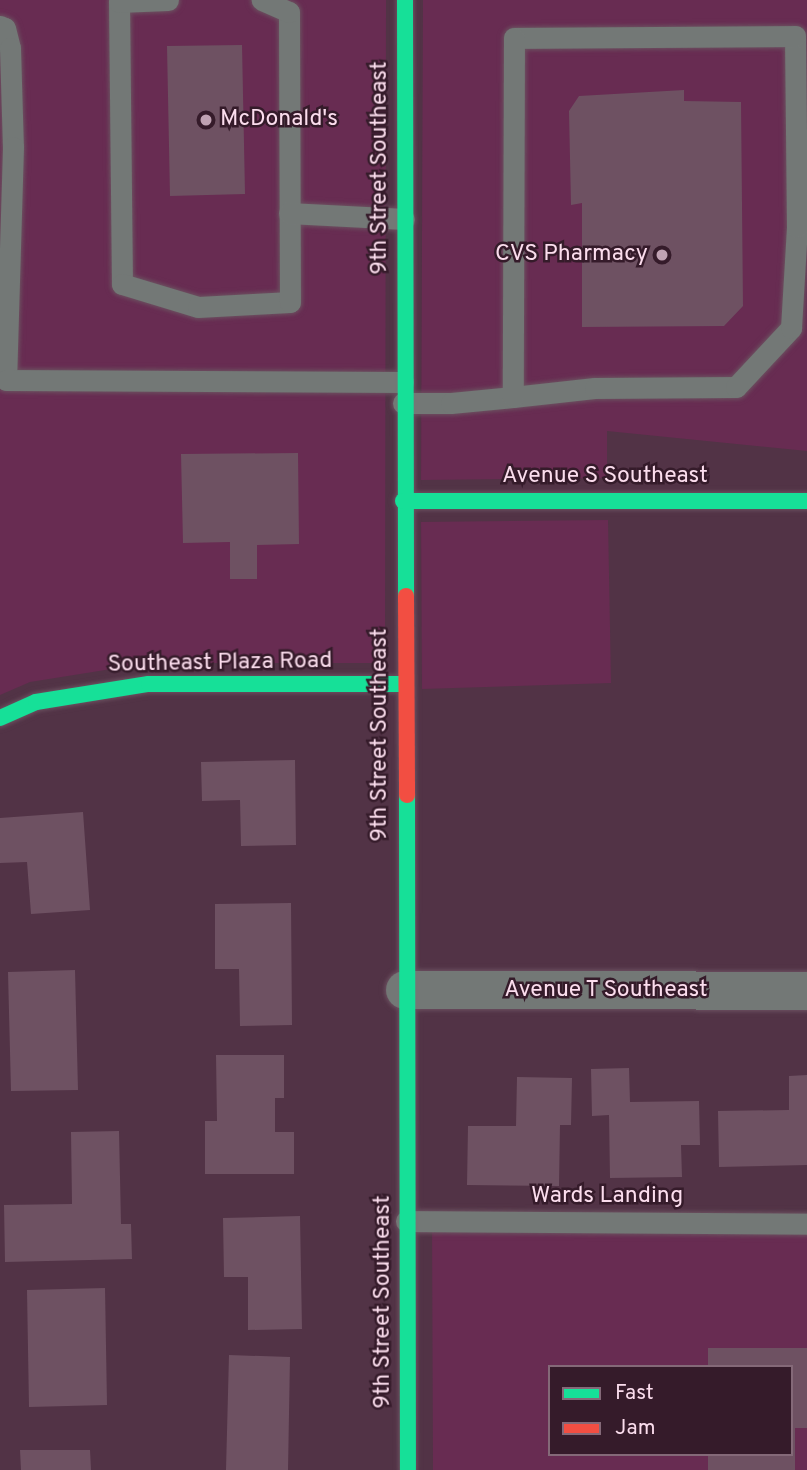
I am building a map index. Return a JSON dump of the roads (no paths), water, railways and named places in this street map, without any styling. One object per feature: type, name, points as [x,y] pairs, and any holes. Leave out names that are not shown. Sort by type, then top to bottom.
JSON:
[{"type":"street","name":"9th Street Southeast","points":[[405,0],[403,684],[408,1470]]},
{"type":"street","name":"Avenue S Southeast","points":[[403,501],[807,500]]},
{"type":"street","name":"Southeast Plaza Road","points":[[0,718],[36,702],[149,684],[403,684]]},
{"type":"street","name":"Avenue T Southeast","points":[[405,990],[807,991]]},
{"type":"lane","points":[[168,0],[119,1],[122,284],[198,307],[290,302],[289,12],[262,0]]},
{"type":"lane","points":[[0,26],[5,28],[10,48],[5,237],[6,380],[513,397],[595,388],[736,387],[791,328],[797,227],[794,36],[514,38],[513,397]]},
{"type":"lane","points":[[289,213],[404,219]]},
{"type":"lane","name":"Wards Landing","points":[[406,1221],[807,1224]]},
{"type":"place","name":"McDonald's","points":[[206,120]]},
{"type":"place","name":"CVS Pharmacy","points":[[662,255]]}]
